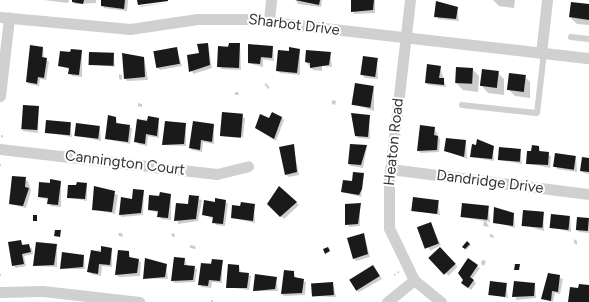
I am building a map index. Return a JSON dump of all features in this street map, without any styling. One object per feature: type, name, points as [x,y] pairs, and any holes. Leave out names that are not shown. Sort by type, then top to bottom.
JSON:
[{"type":"street","points":[[269,20],[271,0]]},
{"type":"street","name":"Heaton Road","points":[[410,0],[390,169],[389,228],[414,280]]},
{"type":"street","points":[[542,53],[547,0]]},
{"type":"street","points":[[0,96],[4,17]]},
{"type":"street","name":"Sharbot Drive","points":[[4,17],[130,29],[217,17],[269,20],[589,58]]},
{"type":"street","name":"Cannington Court","points":[[0,149],[217,174],[248,166]]},
{"type":"street","name":"Dandridge Drive","points":[[390,169],[589,194]]},
{"type":"street","points":[[387,302],[414,280],[441,302]]},
{"type":"street","points":[[0,292],[20,290],[74,298],[139,302]]},
{"type":"lane","points":[[570,37],[589,39]]},
{"type":"lane","points":[[462,104],[537,113],[542,53]]},
{"type":"path","points":[[1,136],[5,137]]},
{"type":"path","points":[[394,275],[399,272]]},
{"type":"building","points":[[72,0],[84,0],[83,4],[72,2]]},
{"type":"building","points":[[101,0],[125,0],[124,9],[101,6]]},
{"type":"building","points":[[137,0],[168,0],[168,1],[138,5]]},
{"type":"building","points":[[295,0],[320,0],[319,5]]},
{"type":"building","points":[[351,0],[374,0],[373,10],[351,12]]},
{"type":"building","points":[[436,1],[458,7],[456,19],[434,17]]},
{"type":"building","points":[[571,2],[589,4],[589,20],[569,17]]},
{"type":"building","points":[[208,43],[210,65],[189,72],[187,55],[199,53],[197,44]]},
{"type":"building","points":[[229,43],[240,43],[239,68],[217,67],[218,46],[228,47]]},
{"type":"building","points":[[248,44],[273,46],[272,58],[261,57],[260,64],[248,63]]},
{"type":"building","points":[[30,45],[43,47],[42,57],[47,58],[44,78],[38,77],[37,84],[26,82]]},
{"type":"building","points":[[177,47],[180,64],[156,68],[153,51]]},
{"type":"building","points":[[289,47],[300,49],[297,73],[276,71],[278,50],[289,51]]},
{"type":"building","points":[[71,49],[82,50],[79,75],[68,74],[69,68],[58,66],[60,51],[70,52]]},
{"type":"building","points":[[306,50],[331,52],[329,65],[310,68],[310,63],[305,62]]},
{"type":"building","points":[[89,52],[114,53],[114,66],[89,65]]},
{"type":"building","points":[[122,53],[144,57],[145,77],[124,79]]},
{"type":"building","points":[[363,56],[378,58],[375,77],[360,75]]},
{"type":"building","points":[[427,64],[441,66],[439,78],[444,78],[444,85],[425,83]]},
{"type":"building","points":[[456,67],[473,68],[472,84],[455,83]]},
{"type":"building","points":[[482,69],[499,71],[497,88],[480,86]]},
{"type":"building","points":[[509,73],[526,75],[524,92],[507,90]]},
{"type":"building","points":[[355,83],[374,86],[370,108],[352,105]]},
{"type":"building","points":[[23,105],[39,106],[37,130],[21,129]]},
{"type":"building","points":[[222,112],[243,114],[241,138],[220,136]]},
{"type":"building","points":[[272,112],[282,117],[274,139],[255,128],[260,114],[269,118]]},
{"type":"building","points":[[351,113],[370,115],[368,137],[355,136]]},
{"type":"building","points":[[108,115],[116,117],[116,123],[130,125],[128,142],[105,139]]},
{"type":"building","points":[[148,116],[159,118],[157,136],[146,134],[145,144],[134,142],[137,119],[147,121]]},
{"type":"building","points":[[46,120],[71,122],[70,135],[45,133]]},
{"type":"building","points":[[165,121],[186,123],[184,144],[162,145]]},
{"type":"building","points":[[193,121],[214,124],[212,142],[201,140],[200,150],[189,148]]},
{"type":"building","points":[[76,123],[100,126],[98,139],[74,136]]},
{"type":"building","points":[[420,125],[435,127],[434,135],[438,136],[437,150],[417,151]]},
{"type":"building","points":[[446,138],[466,140],[464,157],[444,151]]},
{"type":"building","points":[[477,139],[494,146],[492,159],[470,157],[472,144],[476,145]]},
{"type":"building","points":[[294,144],[297,172],[285,175],[279,147]]},
{"type":"building","points":[[350,144],[367,145],[361,165],[348,164]]},
{"type":"building","points":[[532,145],[539,146],[539,151],[549,152],[548,165],[526,164],[527,151],[531,151]]},
{"type":"building","points":[[499,147],[521,149],[520,162],[498,160]]},
{"type":"building","points":[[555,153],[576,156],[574,170],[553,167]]},
{"type":"building","points":[[582,157],[589,158],[589,172],[580,171]]},
{"type":"building","points":[[353,172],[364,173],[362,189],[359,195],[341,192],[343,180],[352,181]]},
{"type":"building","points":[[12,176],[26,177],[25,187],[29,188],[23,206],[9,204]]},
{"type":"building","points":[[50,179],[61,181],[58,205],[47,204],[48,198],[38,197],[39,182],[50,183]]},
{"type":"building","points":[[77,182],[87,183],[85,199],[67,198],[68,185],[76,185]]},
{"type":"building","points":[[94,186],[115,191],[112,212],[92,210]]},
{"type":"building","points":[[279,186],[297,202],[280,217],[267,204]]},
{"type":"building","points":[[133,189],[144,190],[141,213],[119,215],[121,197],[132,199]]},
{"type":"building","points":[[160,192],[171,194],[168,218],[157,217],[158,211],[148,210],[149,195],[159,196]]},
{"type":"building","points":[[189,195],[199,196],[196,219],[174,221],[176,203],[188,204]]},
{"type":"building","points":[[413,197],[439,200],[437,214],[411,211]]},
{"type":"building","points":[[215,198],[226,200],[223,224],[212,223],[213,217],[202,215],[204,200],[215,202]]},
{"type":"building","points":[[241,202],[255,204],[253,221],[231,218],[232,205],[240,206]]},
{"type":"building","points":[[361,203],[358,224],[345,225],[345,204]]},
{"type":"building","points":[[462,203],[489,206],[487,220],[461,217]]},
{"type":"building","points":[[494,207],[514,213],[513,226],[493,223]]},
{"type":"building","points":[[523,210],[544,212],[543,228],[522,226]]},
{"type":"building","points":[[551,214],[570,216],[568,230],[550,228]]},
{"type":"building","points":[[33,215],[37,215],[37,221],[33,221]]},
{"type":"building","points":[[577,217],[589,218],[588,231],[576,230]]},
{"type":"building","points":[[431,222],[439,244],[425,249],[417,227]]},
{"type":"building","points":[[55,230],[61,230],[60,237],[54,236]]},
{"type":"building","points":[[364,233],[368,254],[353,259],[347,238]]},
{"type":"building","points":[[21,240],[22,245],[29,244],[31,252],[22,254],[24,264],[12,266],[8,242]]},
{"type":"building","points":[[467,241],[470,244],[465,249],[462,247]]},
{"type":"building","points":[[36,242],[57,244],[54,265],[33,266]]},
{"type":"building","points":[[101,246],[112,248],[110,265],[99,264],[98,274],[87,272],[91,250],[101,252]]},
{"type":"building","points":[[328,247],[330,251],[325,254],[323,249]]},
{"type":"building","points":[[440,247],[456,264],[444,275],[428,258]]},
{"type":"building","points":[[118,250],[129,251],[129,257],[139,259],[137,273],[115,275]]},
{"type":"building","points":[[62,252],[84,255],[83,267],[60,269]]},
{"type":"building","points":[[174,257],[185,258],[184,265],[195,266],[193,280],[171,281]]},
{"type":"building","points":[[145,258],[167,264],[165,277],[143,279]]},
{"type":"building","points":[[468,258],[478,265],[470,277],[474,280],[468,288],[461,283],[463,280],[458,273]]},
{"type":"building","points":[[212,259],[223,260],[220,281],[209,280],[208,286],[198,285],[201,263],[211,264]]},
{"type":"building","points":[[228,264],[239,265],[239,272],[249,273],[247,288],[226,288]]},
{"type":"building","points":[[515,264],[520,264],[519,270],[514,270]]},
{"type":"building","points":[[373,265],[380,276],[356,291],[349,280]]},
{"type":"building","points":[[284,270],[294,271],[294,277],[304,279],[302,293],[281,294]]},
{"type":"building","points":[[548,273],[560,275],[558,292],[552,291],[551,301],[541,299]]},
{"type":"building","points":[[255,274],[277,277],[275,289],[253,291]]},
{"type":"building","points":[[490,281],[507,283],[505,297],[488,295]]},
{"type":"building","points":[[514,281],[535,283],[534,296],[512,297]]},
{"type":"building","points":[[333,282],[334,295],[312,297],[311,284]]},
{"type":"building","points":[[579,284],[589,285],[589,302],[568,302],[570,287],[578,288]]}]
